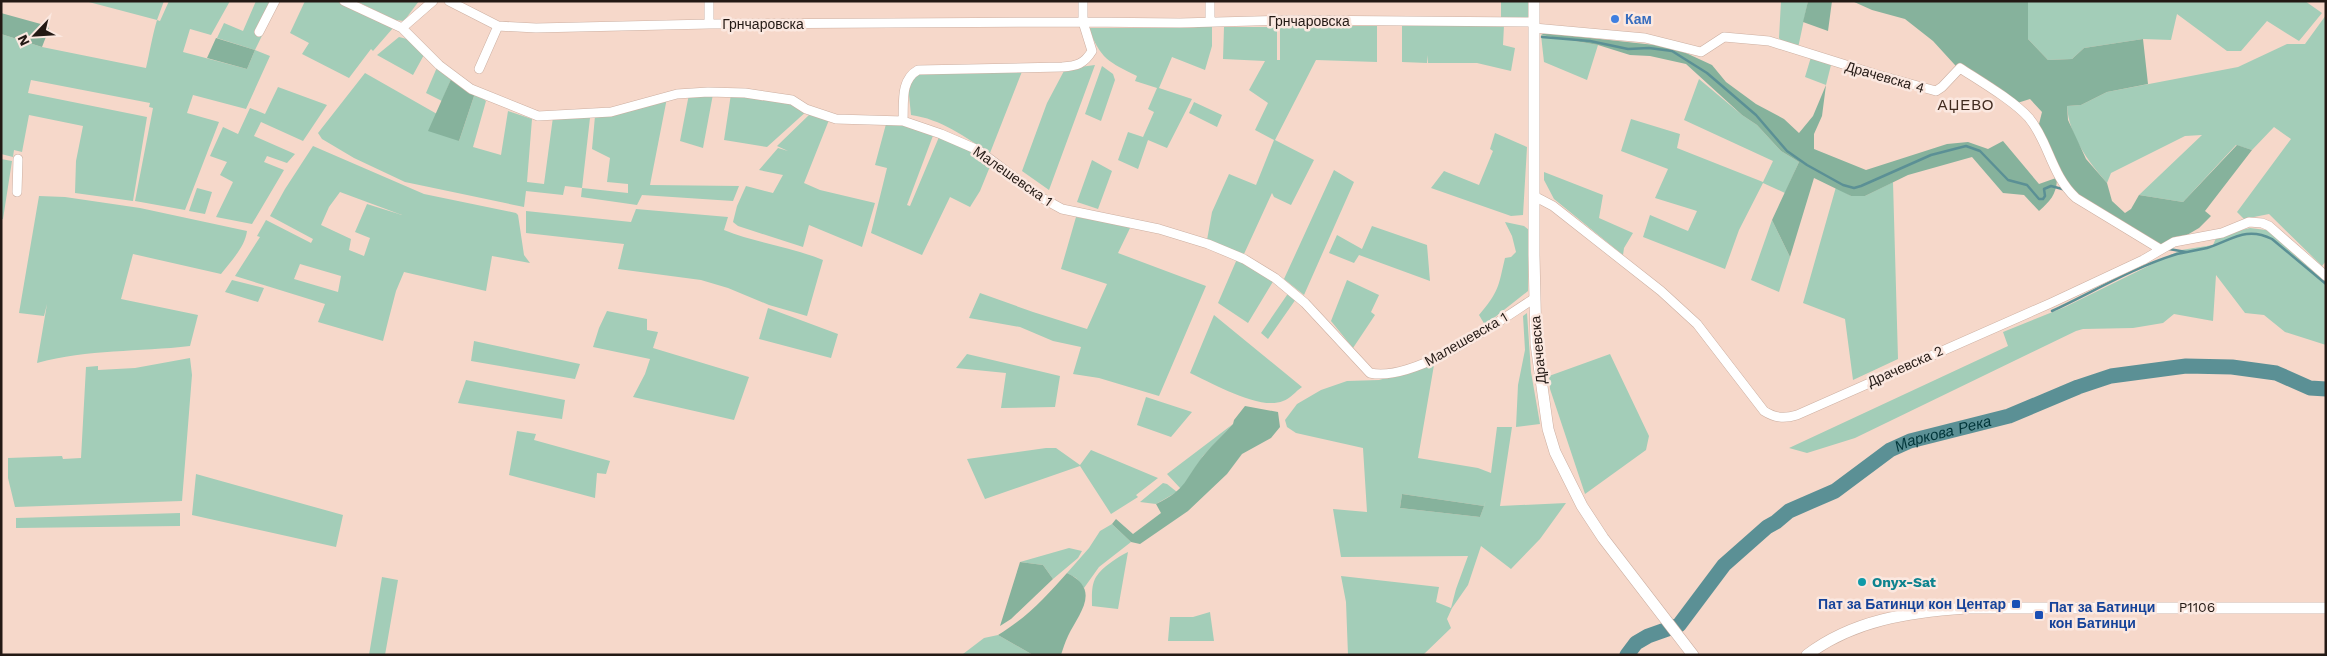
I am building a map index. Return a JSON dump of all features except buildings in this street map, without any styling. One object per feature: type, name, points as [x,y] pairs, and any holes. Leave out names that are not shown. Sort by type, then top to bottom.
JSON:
[{"type":"main road","name":"Драчевска","points":[[1534,1],[1536,344],[1542,396],[1555,452],[1582,506],[1603,538],[1693,655]]},
{"type":"main road","name":"P1106","points":[[1807,655],[1834,637],[1862,625],[1924,611],[1966,608],[2326,608]]},
{"type":"street","points":[[260,32],[275,1]]},
{"type":"street","name":"Малешевска 1","points":[[344,1],[402,28],[439,65],[471,89],[508,106],[538,116],[611,112],[677,94],[708,92],[745,93],[792,100],[806,109],[836,119],[904,121],[960,141],[978,150],[1042,198],[1062,209],[1159,229],[1208,244],[1244,259],[1276,278],[1305,303],[1370,373],[1396,372],[1419,366],[1458,346],[1535,298]]},
{"type":"street","points":[[402,28],[433,1]]},
{"type":"street","name":"Грнчаровска","points":[[449,1],[498,26],[536,28],[709,24],[1083,22],[1534,25]]},
{"type":"street","points":[[709,1],[709,24]]},
{"type":"street","points":[[904,121],[906,82],[909,76],[918,70],[1078,66],[1088,58],[1092,51],[1083,22],[1083,1]]},
{"type":"street","points":[[1210,1],[1210,22]]},
{"type":"street","name":"Драчевска 4","points":[[1534,25],[1645,38],[1701,52],[1724,37],[1768,41],[1878,76],[1936,90],[1942,87],[1960,68],[2028,117],[2036,129],[2065,188],[2076,198],[2160,249]]},
{"type":"street","points":[[479,69],[498,26]]},
{"type":"street","points":[[18,159],[18,192]]},
{"type":"street","name":"Драчевска 2","points":[[1534,196],[1553,206],[1661,291],[1697,324],[1716,346],[1764,412],[1773,417],[1782,418],[1797,415],[2051,303],[2143,260],[2160,249],[2182,240],[2222,233],[2254,221],[2270,226],[2326,276]]},
{"type":"green space","points":[[85,1],[164,1],[157,20]]},
{"type":"green space","points":[[169,1],[230,1],[211,35],[190,29],[183,52],[247,69],[255,50],[270,56],[246,109],[193,95],[187,113],[219,122],[185,210],[135,201],[153,108],[149,107],[150,103],[31,80],[28,93],[147,117],[133,201],[75,193],[76,161],[83,126],[29,115],[22,152],[14,150],[13,157],[1,154],[1,34],[42,47],[146,68],[157,20],[160,21]]},
{"type":"green space","points":[[256,1],[274,1],[275,9],[255,50],[217,38],[224,23],[243,31]]},
{"type":"green space","points":[[305,1],[337,1],[393,28],[373,51],[371,49],[349,78],[302,54],[309,43],[290,33]]},
{"type":"green space","points":[[356,1],[419,1],[404,21],[395,20]]},
{"type":"green space","points":[[1501,1],[1534,1],[1534,22],[1501,20]]},
{"type":"green space","points":[[1781,1],[1808,1],[1798,48],[1781,41],[1779,38]]},
{"type":"green space","points":[[1808,1],[1832,1],[1828,31],[1803,22]]},
{"type":"green space","points":[[1852,1],[2028,1],[2028,39],[2048,60],[2072,59],[2084,48],[2143,39],[2148,84],[2107,92],[2081,105],[2067,106],[2068,120],[2086,159],[2107,183],[2112,201],[2125,213],[2131,209],[2139,195],[2183,202],[2237,145],[2252,150],[2205,211],[2211,216],[2199,228],[2187,235],[2175,237],[2153,251],[2148,245],[2065,193],[2057,180],[2052,197],[2039,211],[2024,195],[2003,193],[1972,157],[1908,175],[1865,196],[1851,196],[1814,178],[1790,257],[1772,220],[1799,162],[1781,151],[1757,125],[1742,115],[1686,64],[1650,56],[1630,55],[1598,45],[1541,35],[1545,33],[1673,47],[1712,65],[1726,82],[1756,104],[1784,119],[1799,133],[1813,116],[1826,85],[1822,116],[1814,134],[1814,149],[1866,170],[1947,144],[1968,142],[1988,149],[2003,141],[2039,184],[2056,178],[2039,124],[2042,112],[2030,99],[2014,104],[1965,76],[1933,41],[1905,19],[1872,10]]},
{"type":"green space","points":[[2028,1],[2305,1],[2322,13],[2299,41],[2267,21],[2241,51],[2227,51],[2177,14],[2171,40],[2143,39],[2084,48],[2072,59],[2048,60],[2028,39]]},
{"type":"green space","points":[[1,13],[48,26],[49,29],[42,47],[1,34]]},
{"type":"green space","points":[[2326,15],[2326,261],[2322,266],[2269,214],[2244,219],[2237,212],[2291,139],[2274,127],[2252,150],[2236,145],[2183,202],[2139,195],[2202,135],[2185,136],[2111,173],[2107,183],[2081,148],[2071,128],[2067,106],[2081,105],[2107,92],[2238,67],[2287,44],[2305,44]]},
{"type":"green space","points":[[1504,25],[1503,45],[1515,48],[1511,71],[1477,63],[1428,63],[1427,55],[1427,63],[1402,62],[1402,26]]},
{"type":"green space","points":[[1212,26],[1212,46],[1205,70],[1172,57],[1159,88],[1192,99],[1167,148],[1148,140],[1138,169],[1118,160],[1128,132],[1143,137],[1154,112],[1148,109],[1157,88],[1135,81],[1137,76],[1112,63],[1097,47],[1089,28],[1187,28]]},
{"type":"green space","points":[[1280,26],[1377,26],[1377,62],[1316,60],[1275,140],[1314,160],[1291,205],[1274,197],[1272,193],[1244,254],[1207,240],[1212,212],[1229,174],[1256,185],[1274,140],[1255,130],[1268,103],[1249,90],[1265,61],[1223,59],[1224,27],[1277,27],[1277,60],[1280,60]]},
{"type":"green space","points":[[1541,35],[1598,45],[1587,80],[1544,62]]},
{"type":"green space","points":[[399,37],[407,39],[425,53],[413,75],[377,55]]},
{"type":"green space","points":[[216,38],[255,50],[247,69],[207,58]]},
{"type":"green space","points":[[1811,57],[1831,65],[1826,85],[1805,77]]},
{"type":"green space","points":[[438,65],[452,77],[442,101],[426,93]]},
{"type":"green space","points":[[1095,65],[1049,190],[1022,171],[1047,103],[1065,69]]},
{"type":"green space","points":[[1102,66],[1113,74],[1115,80],[1101,121],[1085,114]]},
{"type":"green space","points":[[1023,69],[990,153],[943,125],[911,115],[908,85],[912,76],[929,71]]},
{"type":"green space","points":[[365,73],[437,114],[459,141],[475,93],[486,101],[473,147],[501,155],[508,111],[532,119],[527,182],[544,184],[553,117],[590,118],[582,188],[565,186],[563,195],[526,191],[524,207],[405,182],[354,158],[322,139],[318,133]]},
{"type":"green space","points":[[452,77],[475,93],[459,141],[428,131]]},
{"type":"green space","points":[[1699,79],[1757,125],[1781,151],[1799,162],[1785,193],[1763,183],[1739,230],[1725,269],[1643,237],[1650,215],[1688,231],[1697,211],[1655,198],[1668,169],[1621,151],[1631,119],[1680,134],[1677,148],[1763,182],[1773,161],[1684,120]]},
{"type":"green space","points":[[278,87],[327,105],[303,141],[261,122],[254,136],[295,154],[287,163],[267,156],[264,162],[284,170],[252,224],[216,217],[233,182],[220,175],[227,162],[210,156],[223,127],[238,134],[250,108],[265,114]]},
{"type":"green space","points":[[689,94],[713,94],[703,148],[680,141]]},
{"type":"green space","points":[[731,94],[793,103],[808,110],[767,147],[724,140]]},
{"type":"green space","points":[[667,98],[650,185],[739,186],[733,201],[642,195],[637,205],[581,197],[582,188],[628,193],[628,184],[607,182],[610,158],[592,149],[595,116]]},
{"type":"green space","points":[[1194,102],[1222,115],[1217,127],[1189,113]]},
{"type":"green space","points":[[811,113],[829,120],[804,183],[820,190],[875,203],[862,247],[809,225],[803,247],[738,226],[733,222],[737,206],[746,186],[773,193],[783,175],[759,170],[778,148],[788,151],[777,146]]},
{"type":"green space","points":[[886,124],[920,127],[934,133],[907,205],[910,206],[939,137],[972,152],[991,164],[980,191],[970,207],[950,197],[922,255],[871,233],[887,168],[875,165]]},
{"type":"green space","points":[[1495,133],[1527,147],[1523,215],[1511,216],[1431,188],[1444,171],[1479,185],[1493,151],[1490,149]]},
{"type":"green space","points":[[313,146],[424,194],[516,213],[518,215],[524,255],[530,263],[492,256],[486,291],[404,272],[396,291],[383,341],[318,322],[325,304],[235,276],[260,237],[257,236],[266,220],[311,243],[313,239],[270,216]],"holes":[[[340,192],[402,215],[367,204],[355,232],[370,238],[364,256],[349,250],[351,239],[321,225],[329,207]],[[300,264],[341,276],[338,292],[294,279]]]},
{"type":"green space","points":[[1,159],[12,161],[3,219],[1,219]]},
{"type":"green space","points":[[1092,160],[1112,171],[1098,209],[1077,202]]},
{"type":"green space","points":[[1334,170],[1354,182],[1304,295],[1284,279]]},
{"type":"green space","points":[[1544,172],[1603,195],[1599,218],[1633,233],[1624,248],[1623,255],[1554,199],[1544,180]]},
{"type":"green space","points":[[1893,182],[1898,359],[1853,380],[1845,319],[1803,303],[1836,187],[1851,196],[1865,196]]},
{"type":"green space","points":[[197,188],[212,192],[205,214],[189,211]]},
{"type":"green space","points":[[39,196],[65,197],[140,208],[247,231],[241,248],[221,274],[133,254],[121,299],[198,315],[190,346],[75,355],[37,363],[47,304],[44,316],[19,313]]},
{"type":"green space","points":[[636,209],[728,217],[724,230],[823,260],[807,316],[769,305],[728,288],[701,280],[618,269],[624,244],[526,233],[526,211],[631,222]]},
{"type":"green space","points":[[1076,217],[1131,226],[1118,253],[1206,286],[1159,396],[1099,378],[1073,374],[1081,347],[1053,341],[1020,327],[969,318],[980,293],[1087,329],[1107,284],[1061,269]]},
{"type":"green space","points":[[1772,220],[1790,257],[1779,292],[1751,280]]},
{"type":"green space","points":[[1505,222],[1524,226],[1529,230],[1528,291],[1485,325],[1479,315],[1497,289],[1505,258],[1511,257],[1516,252],[1512,236]]},
{"type":"green space","points":[[1372,226],[1427,245],[1430,281],[1359,255],[1354,263],[1329,253],[1337,235],[1362,249]]},
{"type":"green space","points":[[2250,228],[2266,230],[2285,243],[2326,279],[2326,345],[2285,332],[2264,315],[2245,313],[2216,275],[2213,321],[2174,314],[2163,323],[2133,328],[2083,329],[2076,331],[1855,438],[1807,453],[1789,448],[2008,346],[2003,332],[2065,307],[2181,250],[2213,245],[2217,236]]},
{"type":"green space","points":[[1237,259],[1274,280],[1248,323],[1218,303]]},
{"type":"green space","points":[[232,280],[264,288],[258,302],[225,292]]},
{"type":"green space","points":[[1347,280],[1379,295],[1371,312],[1375,315],[1353,348],[1331,321]]},
{"type":"green space","points":[[1289,292],[1296,299],[1268,339],[1261,333]]},
{"type":"green space","points":[[768,308],[838,334],[831,358],[759,339]]},
{"type":"green space","points":[[607,311],[647,319],[647,330],[658,332],[653,348],[749,377],[734,420],[633,397],[645,374],[650,359],[593,347]]},
{"type":"green space","points":[[1527,313],[1531,372],[1540,424],[1516,427],[1518,385],[1525,350],[1523,316]]},
{"type":"green space","points":[[1214,315],[1302,387],[1286,400],[1273,403],[1262,402],[1223,389],[1190,373]]},
{"type":"green space","points":[[474,341],[580,364],[575,379],[471,361]]},
{"type":"green space","points":[[967,354],[1060,376],[1055,407],[1001,408],[1006,373],[956,368]]},
{"type":"green space","points":[[1610,354],[1649,436],[1646,450],[1585,494],[1550,389],[1549,376]]},
{"type":"green space","points":[[190,358],[192,375],[182,501],[15,507],[8,478],[8,458],[62,456],[63,459],[81,458],[86,367],[98,366],[98,370],[135,368]]},
{"type":"green space","points":[[1434,365],[1418,458],[1478,468],[1491,473],[1497,427],[1512,427],[1500,506],[1566,503],[1540,539],[1511,569],[1481,546],[1468,585],[1452,608],[1447,619],[1451,628],[1423,655],[1348,655],[1346,602],[1341,576],[1439,587],[1436,602],[1451,608],[1468,556],[1341,557],[1333,509],[1367,512],[1363,448],[1296,433],[1287,427],[1285,420],[1297,404],[1321,390],[1347,381],[1379,380]],"holes":[[[1402,494],[1484,506],[1480,517],[1400,508]]]},
{"type":"green space","points":[[466,380],[565,400],[562,419],[458,403]]},
{"type":"green space","points":[[1146,397],[1192,412],[1171,437],[1137,425]]},
{"type":"green space","points":[[1245,406],[1278,412],[1280,427],[1271,438],[1242,454],[1227,474],[1188,511],[1140,544],[1131,542],[1112,524],[1116,519],[1133,534],[1161,513],[1156,504],[1180,488],[1204,455],[1233,424]]},
{"type":"green space","points":[[1233,424],[1203,456],[1181,489],[1167,474]]},
{"type":"green space","points":[[517,431],[536,434],[534,440],[610,461],[606,474],[597,473],[595,498],[509,475]]},
{"type":"green space","points":[[1056,448],[1080,465],[1091,450],[1158,478],[1136,495],[1138,497],[1111,514],[1080,466],[985,499],[967,459]]},
{"type":"green space","points":[[196,474],[343,515],[336,547],[192,515]]},
{"type":"green space","points":[[1163,483],[1177,492],[1156,504],[1140,502]]},
{"type":"green space","points":[[1402,494],[1484,506],[1480,517],[1400,508]]},
{"type":"green space","points":[[180,513],[180,526],[16,528],[16,518]]},
{"type":"green space","points":[[1112,524],[1131,542],[1099,567],[1084,588],[1076,578],[1067,573],[1089,548],[1100,531]]},
{"type":"green space","points":[[1069,548],[1082,551],[1078,558],[1053,579],[1043,565],[1020,562]]},
{"type":"green space","points":[[1128,552],[1118,609],[1092,606],[1093,587],[1096,577],[1106,566]]},
{"type":"green space","points":[[1020,562],[1043,565],[1053,579],[1011,619],[1000,626]]},
{"type":"green space","points":[[1067,573],[1078,580],[1086,594],[1082,610],[1067,638],[1061,655],[1033,655],[998,635],[1035,607]]},
{"type":"green space","points":[[382,577],[398,580],[385,655],[369,655]]},
{"type":"green space","points":[[1210,612],[1214,641],[1168,641],[1170,617],[1193,617]]},
{"type":"green space","points":[[998,635],[1033,655],[963,654],[984,638]]},
{"type":"waterway","points":[[1542,37],[1590,41],[1628,49],[1649,48],[1672,51],[1707,73],[1756,115],[1787,151],[1807,165],[1843,185],[1854,188],[1861,186],[1931,155],[1966,146],[1980,151],[2008,180],[2027,185],[2039,199],[2043,199],[2045,196],[2044,189],[2051,186],[2066,190]]},
{"type":"waterway","points":[[2052,311],[2161,259],[2207,248],[2247,234],[2263,235],[2272,239],[2326,284]]},
{"type":"waterway","points":[[2169,249],[2186,252]]},
{"type":"waterway","name":"Маркова Река","points":[[1627,655],[1636,643],[1648,636],[1679,625],[1724,565],[1767,527],[1789,511],[1835,491],[1890,450],[1910,441],[2009,416],[2078,387],[2111,376],[2186,366],[2232,367],[2276,373],[2310,388],[2326,389]]},
{"type":"place","name":"Кам","points":[[1615,19]]},
{"type":"place","name":"Onyx-Sat","points":[[1862,582]]},
{"type":"place","name":"Пат за Батинци кон Центар","points":[[2016,604]]},
{"type":"place","name":"Пат за Батинци кон Батинци","points":[[2039,615]]},
{"type":"district","name":"АЏЕВО","points":[[1966,105]]}]
